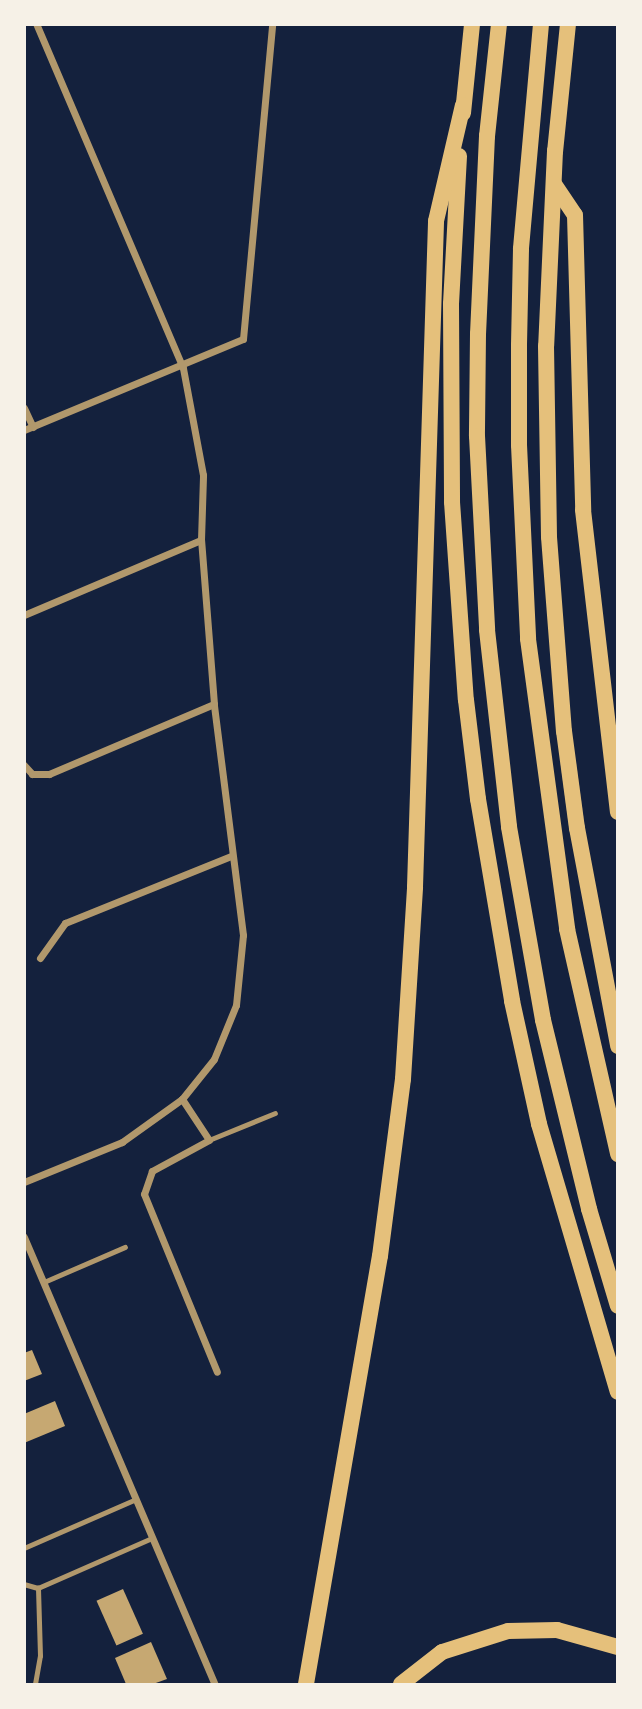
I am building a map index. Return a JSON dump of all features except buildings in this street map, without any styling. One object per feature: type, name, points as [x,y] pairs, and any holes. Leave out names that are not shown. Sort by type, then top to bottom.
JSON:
[{"type":"highway","points":[[472,24],[463,105],[451,304],[450,403],[466,701],[512,1001],[564,1220],[618,1392]]},
{"type":"highway","points":[[499,24],[487,136],[478,334],[478,450],[487,630],[509,827],[543,1020],[586,1197],[618,1306]]},
{"type":"highway","points":[[541,24],[526,175],[519,332],[519,444],[528,639],[567,929],[618,1154]]},
{"type":"highway","points":[[568,24],[554,184],[545,444],[555,636],[577,828],[618,1046]]},
{"type":"highway","points":[[306,1685],[380,1256],[401,1091],[416,859],[436,221],[463,105]]},
{"type":"highway","points":[[554,184],[575,215],[581,486],[618,812]]},
{"type":"highway","points":[[401,1685],[442,1652],[508,1631],[557,1630],[618,1647]]},
{"type":"street","points":[[24,1182],[122,1142],[182,1099],[214,1059],[236,1004],[243,935],[230,856],[214,704],[201,540],[203,475],[183,368],[36,24]]},
{"type":"street","points":[[24,408],[29,428],[183,368],[243,339],[272,24]]},
{"type":"street","points":[[24,615],[201,540]]},
{"type":"street","points":[[24,765],[32,774],[49,774],[214,704]]},
{"type":"street","points":[[40,958],[65,923],[230,856]]},
{"type":"street","points":[[182,1099],[209,1140],[152,1171],[144,1194],[217,1372]]},
{"type":"street","points":[[24,1237],[215,1685]]},
{"type":"lane","points":[[209,1140],[275,1113]]},
{"type":"lane","points":[[44,1282],[125,1247]]},
{"type":"lane","points":[[24,1548],[136,1499]]},
{"type":"lane","points":[[24,1584],[38,1588],[153,1538]]},
{"type":"lane","points":[[35,1685],[40,1656],[38,1588]]}]
